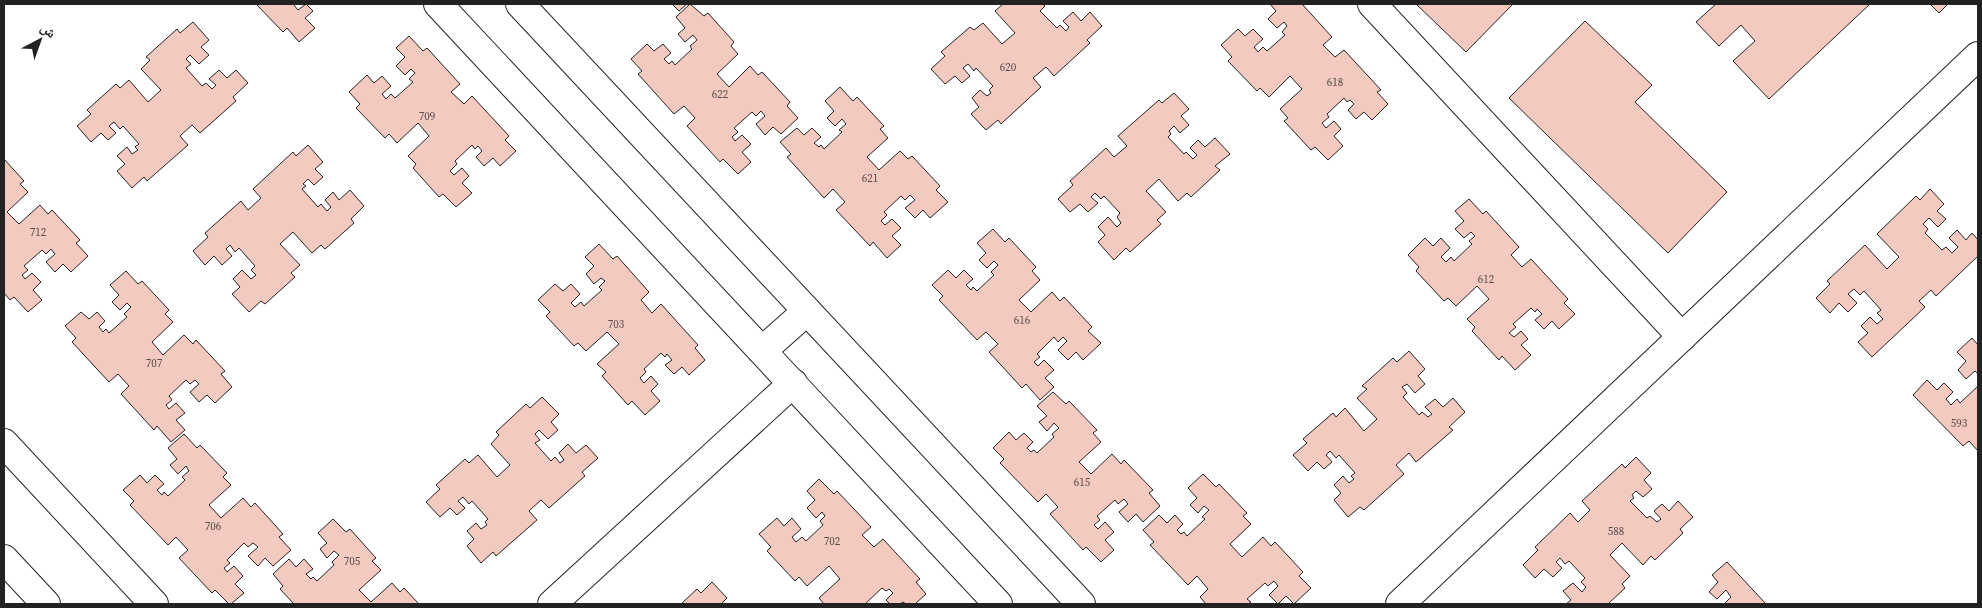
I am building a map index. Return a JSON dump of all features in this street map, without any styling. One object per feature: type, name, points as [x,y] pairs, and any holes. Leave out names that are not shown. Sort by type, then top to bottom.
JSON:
[{"type":"street","points":[[438,4],[998,604]]},
{"type":"street","points":[[520,4],[1081,604]]},
{"type":"street","points":[[1372,4],[1682,337]]},
{"type":"street","points":[[1400,604],[1978,56]]},
{"type":"street","points":[[762,351],[807,311]]},
{"type":"street","points":[[552,604],[793,384]]},
{"type":"street","points":[[4,443],[154,604]]},
{"type":"street","points":[[4,559],[46,604]]},
{"type":"building","points":[[256,4],[296,4],[294,5],[298,10],[306,4],[313,11],[305,18],[315,28],[299,42],[287,28],[283,32]]},
{"type":"building","points":[[672,4],[687,4],[679,11]]},
{"type":"building","points":[[690,4],[704,16],[708,13],[734,42],[731,46],[738,54],[717,74],[729,87],[750,66],[758,75],[762,72],[790,102],[787,106],[798,118],[781,134],[773,127],[765,135],[756,124],[765,116],[761,111],[756,116],[752,112],[734,128],[738,132],[732,137],[735,141],[742,135],[751,144],[742,152],[751,162],[738,174],[723,159],[720,162],[687,126],[695,118],[684,106],[674,114],[638,74],[642,71],[631,59],[647,44],[654,51],[663,44],[671,53],[664,59],[669,64],[672,61],[675,65],[692,49],[690,46],[697,40],[693,35],[685,42],[678,34],[685,28],[676,17]]},
{"type":"building","points":[[1003,4],[1042,4],[1045,6],[1040,11],[1057,28],[1060,25],[1066,31],[1069,27],[1063,21],[1073,12],[1081,21],[1090,12],[1102,26],[1087,40],[1090,43],[1054,76],[1046,67],[1033,78],[1041,87],[1001,124],[998,120],[986,130],[971,114],[979,107],[972,98],[980,90],[987,96],[991,93],[989,90],[993,86],[976,68],[974,71],[968,64],[963,68],[970,76],[962,83],[955,76],[945,84],[931,69],[945,56],[941,52],[970,27],[974,30],[983,23],[1002,44],[1015,33],[995,11]]},
{"type":"building","points":[[1270,4],[1302,4],[1332,37],[1323,45],[1335,57],[1344,50],[1381,90],[1377,92],[1388,104],[1372,120],[1364,112],[1356,119],[1348,110],[1354,104],[1350,100],[1347,102],[1344,98],[1327,114],[1329,117],[1322,123],[1326,128],[1334,121],[1341,129],[1334,136],[1343,146],[1328,160],[1315,147],[1311,150],[1284,121],[1288,118],[1280,109],[1302,89],[1290,76],[1269,97],[1260,88],[1257,91],[1228,61],[1232,57],[1221,45],[1238,29],[1245,36],[1253,29],[1263,39],[1254,47],[1258,52],[1263,47],[1267,51],[1285,35],[1282,32],[1287,26],[1284,22],[1277,28],[1268,19],[1276,11]]},
{"type":"building","points":[[1416,4],[1513,4],[1466,52]]},
{"type":"building","points":[[1716,4],[1870,4],[1769,99],[1733,61],[1755,41],[1741,25],[1719,46],[1696,22]]},
{"type":"building","points":[[1930,4],[1948,4],[1939,13]]},
{"type":"building","points":[[1585,21],[1652,85],[1635,102],[1727,192],[1668,253],[1509,98]]},
{"type":"building","points":[[193,22],[209,40],[201,47],[209,55],[199,64],[190,55],[186,59],[191,64],[186,68],[202,86],[206,83],[212,89],[216,85],[209,79],[219,70],[227,78],[236,70],[248,83],[233,97],[236,101],[200,133],[192,125],[180,136],[188,145],[147,181],[144,177],[132,188],[117,171],[125,164],[117,156],[127,147],[132,154],[138,150],[135,147],[139,144],[123,126],[120,129],[114,122],[109,126],[116,133],[108,140],[101,133],[91,142],[77,126],[91,114],[87,110],[116,84],[120,88],[129,80],[148,102],[161,90],[141,69],[150,60],[146,57],[177,29],[180,33]]},
{"type":"building","points":[[409,36],[423,51],[427,48],[460,84],[451,92],[464,104],[472,96],[509,136],[505,140],[516,151],[500,166],[493,158],[484,166],[476,157],[482,151],[478,146],[475,149],[472,145],[455,161],[457,164],[450,171],[454,175],[462,168],[469,176],[462,183],[472,193],[456,207],[443,194],[439,197],[413,168],[416,164],[408,156],[429,136],[418,123],[397,143],[389,134],[385,138],[356,108],[360,104],[349,92],[367,75],[374,83],[382,76],[391,86],[382,94],[386,99],[391,94],[395,98],[413,82],[409,79],[415,73],[411,69],[405,75],[396,66],[405,57],[396,48]]},
{"type":"building","points":[[840,87],[853,101],[857,97],[884,126],[880,129],[888,138],[867,157],[879,170],[900,151],[908,159],[912,156],[940,186],[936,190],[948,202],[930,218],[923,210],[915,218],[905,208],[915,200],[910,195],[905,200],[901,196],[884,212],[887,215],[881,221],[885,225],[892,219],[901,228],[892,236],[901,245],[887,258],[873,242],[870,246],[836,210],[845,202],[833,189],[824,198],[787,157],[791,154],[780,142],[797,128],[804,135],[812,128],[821,137],[814,143],[819,147],[821,145],[824,149],[842,132],[839,130],[846,124],[842,119],[835,126],[827,118],[834,111],[825,101]]},
{"type":"building","points":[[1174,93],[1189,109],[1181,116],[1189,125],[1180,133],[1174,126],[1169,131],[1171,134],[1168,137],[1184,154],[1186,152],[1193,159],[1197,155],[1190,148],[1198,140],[1205,147],[1215,138],[1230,154],[1215,166],[1220,170],[1191,197],[1187,193],[1178,201],[1159,179],[1146,191],[1166,212],[1157,220],[1161,224],[1130,252],[1126,248],[1114,260],[1098,242],[1105,235],[1098,227],[1108,217],[1117,227],[1121,223],[1117,217],[1120,213],[1104,196],[1101,199],[1095,193],[1091,197],[1098,203],[1088,212],[1080,204],[1070,212],[1058,199],[1073,185],[1070,181],[1106,148],[1114,157],[1127,146],[1118,136],[1159,100],[1162,103]]},
{"type":"building","points":[[308,145],[323,162],[315,169],[323,177],[314,185],[308,179],[303,184],[306,186],[302,189],[318,207],[321,204],[327,211],[331,207],[325,200],[333,192],[339,200],[350,190],[364,206],[351,219],[354,223],[325,249],[321,245],[312,253],[293,232],[280,244],[300,265],[291,273],[295,277],[265,304],[261,301],[249,312],[232,294],[240,287],[233,279],[242,270],[251,279],[256,275],[251,270],[255,266],[239,248],[235,252],[230,245],[226,249],[232,256],[222,265],[214,256],[205,265],[193,251],[208,237],[205,233],[241,201],[248,210],[261,198],[253,189],[293,152],[296,156]]},
{"type":"building","points":[[4,159],[24,181],[20,184],[28,192],[7,212],[19,224],[40,205],[48,214],[52,210],[80,240],[76,243],[88,256],[71,272],[63,264],[55,272],[46,262],[55,254],[51,249],[46,254],[42,250],[24,266],[28,270],[22,275],[25,279],[32,273],[41,282],[33,290],[42,300],[28,312],[14,297],[10,300],[4,293]]},
{"type":"building","points":[[1930,189],[1944,204],[1937,211],[1946,219],[1938,227],[1929,218],[1923,224],[1928,229],[1925,233],[1942,250],[1946,247],[1952,253],[1958,247],[1949,238],[1957,230],[1966,240],[1972,233],[1978,240],[1978,256],[1936,296],[1931,290],[1919,301],[1925,307],[1872,357],[1858,342],[1868,333],[1861,326],[1870,317],[1877,324],[1883,319],[1877,313],[1881,310],[1864,291],[1860,295],[1854,289],[1848,294],[1857,303],[1848,312],[1839,303],[1830,313],[1816,298],[1830,284],[1827,281],[1865,245],[1887,269],[1899,257],[1877,234],[1916,196],[1920,200]]},
{"type":"building","points":[[1469,199],[1483,214],[1486,211],[1519,247],[1511,255],[1522,267],[1531,259],[1568,299],[1564,303],[1575,314],[1559,329],[1552,321],[1544,329],[1535,320],[1542,314],[1537,309],[1535,312],[1531,308],[1513,324],[1516,327],[1509,333],[1514,337],[1521,331],[1528,339],[1521,345],[1531,355],[1515,370],[1502,356],[1499,360],[1472,331],[1475,327],[1467,319],[1489,299],[1477,286],[1456,306],[1448,298],[1444,301],[1416,271],[1419,267],[1408,255],[1425,238],[1433,246],[1441,238],[1450,248],[1441,257],[1446,262],[1451,257],[1454,261],[1472,244],[1469,241],[1475,236],[1471,232],[1464,238],[1455,229],[1464,221],[1455,211]]},
{"type":"building","points":[[993,229],[1005,242],[1009,238],[1036,267],[1032,271],[1040,280],[1019,300],[1031,312],[1052,292],[1060,301],[1064,297],[1092,327],[1088,331],[1101,343],[1083,360],[1076,352],[1068,360],[1058,350],[1067,341],[1063,337],[1058,342],[1054,337],[1037,354],[1040,357],[1034,362],[1038,366],[1044,360],[1054,370],[1045,378],[1054,387],[1040,400],[1026,384],[1022,388],[989,352],[998,344],[986,332],[977,340],[939,300],[943,296],[932,285],[948,270],[956,278],[964,270],[973,279],[966,285],[971,290],[973,287],[977,291],[994,275],[991,272],[998,265],[994,261],[987,268],[979,260],[986,253],[977,243]]},
{"type":"building","points":[[599,244],[613,259],[617,256],[649,292],[641,300],[652,313],[661,304],[698,345],[695,348],[705,360],[689,375],[682,367],[674,374],[665,365],[672,360],[667,354],[665,357],[661,353],[644,369],[646,372],[640,378],[644,383],[651,376],[658,384],[651,391],[660,401],[645,415],[632,401],[628,405],[602,376],[606,372],[597,364],[619,344],[607,332],[586,351],[578,343],[574,346],[546,316],[550,312],[538,300],[555,284],[563,291],[571,284],[580,294],[571,303],[575,307],[581,302],[584,306],[602,290],[599,287],[605,281],[601,278],[594,284],[586,274],[594,266],[585,257]]},
{"type":"building","points":[[126,271],[138,284],[142,281],[169,310],[165,314],[173,322],[152,342],[163,355],[184,335],[193,344],[196,340],[225,371],[221,374],[232,387],[215,403],[207,395],[199,402],[190,392],[199,384],[195,380],[190,384],[186,380],[169,396],[172,400],[166,405],[169,409],[176,403],[185,413],[176,420],[185,430],[171,442],[157,426],[154,430],[121,394],[129,386],[118,374],[109,382],[72,342],[76,338],[65,326],[81,312],[89,319],[97,312],[105,321],[99,327],[103,332],[106,329],[109,333],[127,317],[124,314],[131,307],[127,303],[120,310],[112,302],[119,295],[110,285]]},
{"type":"building","points":[[1972,338],[1978,345],[1978,374],[1975,371],[1966,379],[1958,370],[1966,361],[1957,352]]},
{"type":"building","points":[[1409,351],[1425,369],[1418,376],[1425,384],[1415,393],[1407,384],[1402,387],[1407,393],[1403,397],[1419,415],[1422,412],[1428,417],[1432,414],[1425,407],[1435,399],[1443,407],[1453,398],[1465,412],[1449,427],[1453,430],[1416,462],[1409,453],[1396,465],[1404,474],[1364,510],[1360,507],[1348,517],[1334,500],[1341,493],[1334,485],[1343,476],[1349,483],[1354,479],[1351,476],[1355,473],[1339,455],[1336,458],[1330,451],[1326,455],[1332,462],[1324,469],[1317,462],[1308,471],[1293,455],[1307,443],[1303,439],[1333,413],[1336,417],[1345,408],[1364,431],[1377,419],[1357,398],[1367,389],[1362,386],[1393,358],[1397,362]]},
{"type":"building","points":[[1927,380],[1937,390],[1944,383],[1953,392],[1946,399],[1951,405],[1957,399],[1960,403],[1978,386],[1978,451],[1969,441],[1963,446],[1913,395]]},
{"type":"building","points":[[1053,392],[1066,404],[1069,401],[1097,430],[1093,433],[1101,442],[1079,462],[1091,474],[1112,454],[1121,464],[1124,460],[1153,490],[1149,493],[1160,506],[1143,522],[1136,514],[1128,522],[1119,512],[1128,504],[1124,499],[1118,504],[1115,500],[1097,516],[1100,520],[1094,525],[1098,529],[1105,522],[1114,532],[1105,540],[1114,550],[1101,562],[1086,547],[1083,550],[1050,514],[1058,507],[1046,494],[1038,502],[1000,463],[1004,459],[993,448],[1009,432],[1016,440],[1024,433],[1033,442],[1027,448],[1031,452],[1034,450],[1037,453],[1054,437],[1052,434],[1059,428],[1054,423],[1047,431],[1039,422],[1047,416],[1037,406]]},
{"type":"building","points":[[542,397],[559,414],[551,422],[558,430],[548,439],[539,430],[535,434],[540,440],[535,443],[551,461],[555,457],[560,463],[564,460],[559,453],[568,444],[576,453],[586,445],[598,458],[582,472],[585,476],[549,508],[541,500],[529,511],[537,520],[496,556],[493,552],[481,563],[467,546],[474,539],[467,531],[476,523],[481,529],[487,525],[485,522],[488,519],[472,501],[469,504],[463,497],[458,501],[465,508],[457,515],[450,508],[440,517],[426,502],[440,489],[436,485],[465,459],[469,463],[478,455],[497,477],[510,465],[491,444],[499,435],[496,432],[526,404],[530,408]]},
{"type":"building","points":[[184,434],[197,448],[200,445],[227,473],[223,477],[231,485],[209,505],[221,518],[243,498],[251,507],[255,503],[283,534],[279,537],[291,550],[273,566],[265,558],[258,566],[248,556],[258,547],[253,543],[248,547],[244,543],[227,560],[230,563],[224,568],[227,572],[234,566],[243,576],[235,584],[244,593],[231,604],[215,590],[212,593],[179,558],[188,550],[176,537],[168,545],[130,505],[134,501],[123,490],[140,475],[147,483],[155,475],[164,484],[157,490],[162,495],[164,492],[168,496],[185,480],[182,477],[189,471],[186,466],[178,474],[170,465],[177,459],[168,448]]},
{"type":"building","points":[[1636,457],[1651,473],[1644,480],[1652,489],[1643,497],[1636,491],[1632,495],[1634,498],[1630,501],[1647,518],[1650,516],[1657,522],[1661,519],[1654,511],[1662,504],[1669,511],[1678,501],[1693,517],[1680,529],[1683,533],[1655,560],[1651,556],[1643,565],[1622,543],[1610,555],[1630,576],[1622,584],[1625,588],[1608,604],[1566,604],[1571,600],[1563,591],[1573,583],[1582,592],[1586,587],[1581,582],[1585,578],[1569,561],[1565,564],[1560,558],[1556,562],[1562,568],[1553,577],[1544,569],[1535,578],[1523,565],[1538,550],[1535,547],[1570,513],[1578,522],[1590,510],[1582,501],[1622,464],[1625,468]]},
{"type":"building","points":[[1203,474],[1216,487],[1219,484],[1247,513],[1243,516],[1251,524],[1230,544],[1242,557],[1263,537],[1271,546],[1275,542],[1303,572],[1299,576],[1311,588],[1294,604],[1286,596],[1278,604],[1269,595],[1278,586],[1274,581],[1268,586],[1265,583],[1247,599],[1251,602],[1248,604],[1206,604],[1200,597],[1208,589],[1197,576],[1188,585],[1150,545],[1154,542],[1143,530],[1159,515],[1167,523],[1175,515],[1183,524],[1177,530],[1181,534],[1184,532],[1187,536],[1205,519],[1202,517],[1209,510],[1204,506],[1198,513],[1190,505],[1197,498],[1188,488]]},
{"type":"building","points":[[819,479],[834,494],[837,491],[871,527],[862,535],[874,547],[883,539],[920,579],[916,582],[926,594],[915,604],[903,602],[900,604],[890,604],[886,600],[893,593],[889,589],[886,591],[882,588],[865,604],[824,604],[819,598],[840,579],[829,566],[807,586],[799,577],[795,581],[767,551],[771,547],[759,534],[777,518],[784,526],[792,518],[801,529],[792,537],[796,542],[802,537],[806,541],[823,525],[820,521],[825,516],[822,512],[816,518],[807,508],[815,500],[807,491]]},
{"type":"building","points":[[333,519],[346,532],[350,529],[376,558],[372,561],[381,570],[359,590],[371,602],[392,583],[400,592],[404,588],[419,604],[294,604],[280,589],[283,586],[273,574],[289,559],[296,567],[304,559],[313,569],[306,574],[311,579],[313,577],[317,581],[334,565],[332,562],[339,555],[334,551],[327,558],[320,549],[327,543],[318,533]]},
{"type":"building","points":[[1727,562],[1766,604],[1727,604],[1725,603],[1731,597],[1726,590],[1717,599],[1709,592],[1718,582],[1712,575]]},
{"type":"building","points":[[712,582],[727,598],[721,604],[681,604],[697,589],[701,593]]}]
